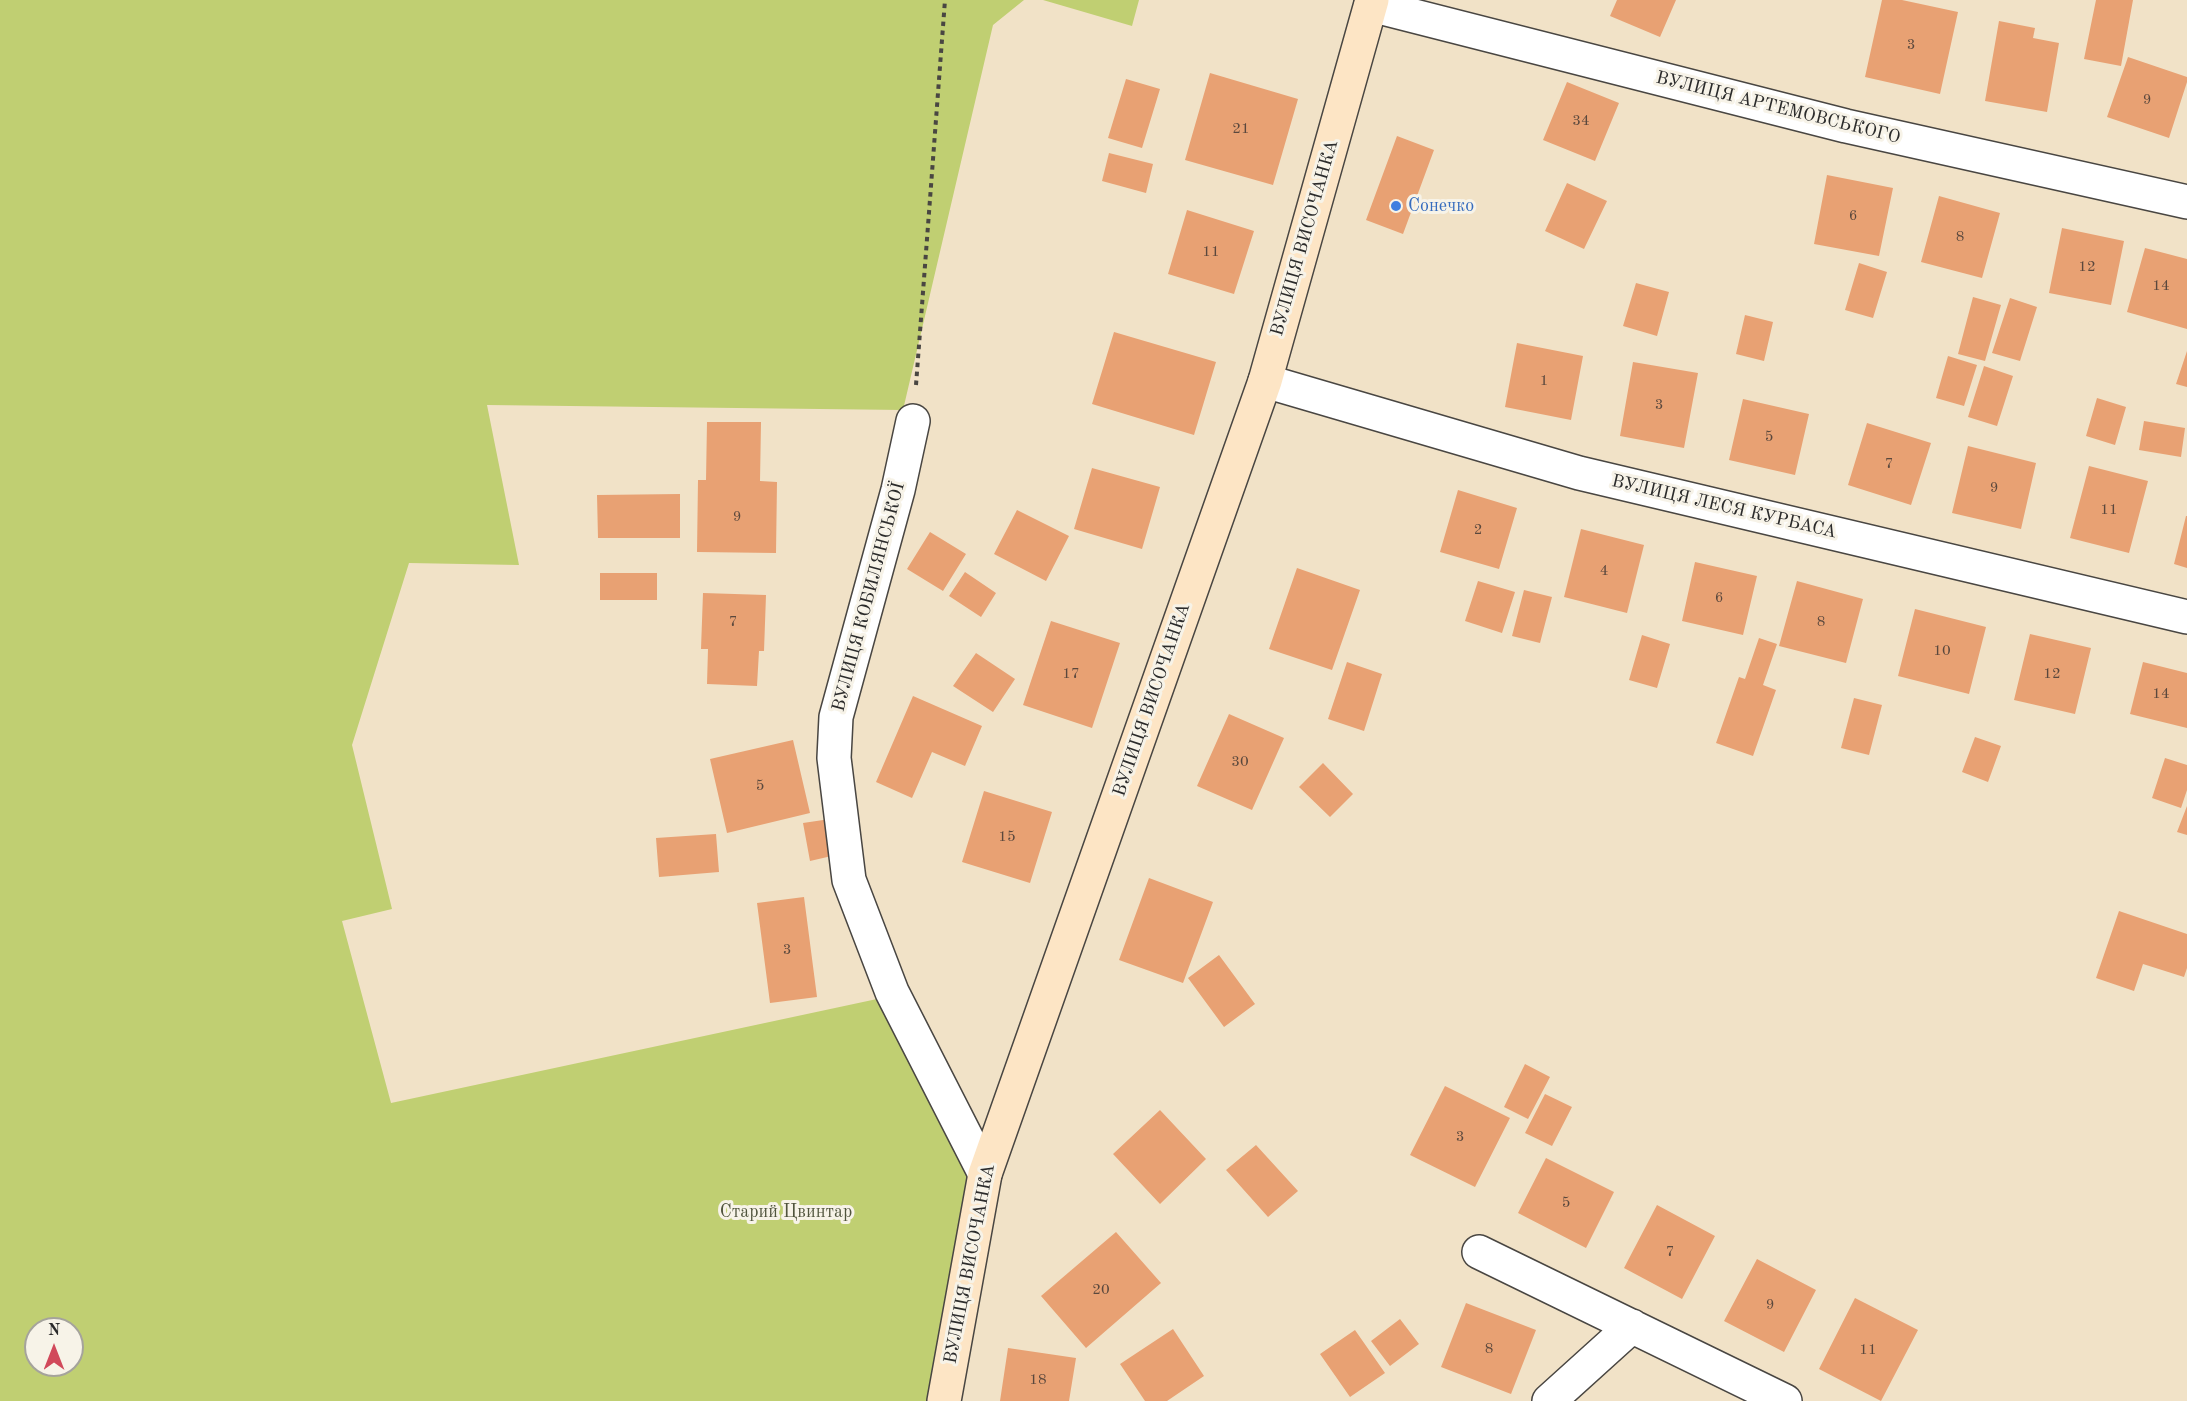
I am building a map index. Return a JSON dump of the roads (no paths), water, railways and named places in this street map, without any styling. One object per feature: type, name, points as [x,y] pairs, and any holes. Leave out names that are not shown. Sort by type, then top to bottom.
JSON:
[{"type":"street","name":"ВУЛИЦЯ АРТЕМОВСЬКОГО","points":[[1371,2],[1846,126],[2187,202]]},
{"type":"street","name":"ВУЛИЦЯ ВИСОЧАНКА","points":[[944,1401],[985,1174],[1265,381],[1371,2]]},
{"type":"street","name":"ВУЛИЦЯ ЛЕСЯ КУРБАСА","points":[[1265,381],[1579,473],[2187,617]]},
{"type":"street","name":"ВУЛИЦЯ КОБИЛЯНСЬКОЇ","points":[[913,421],[898,490],[836,717],[834,758],[849,880],[892,992],[985,1174]]},
{"type":"street","points":[[1479,1252],[1785,1401]]},
{"type":"street","points":[[1549,1401],[1632,1326]]},
{"type":"place","name":"Сонечко","points":[[1396,206]]},
{"type":"park label","name":"Старий Цвинтар","points":[[786,1212]]}]
